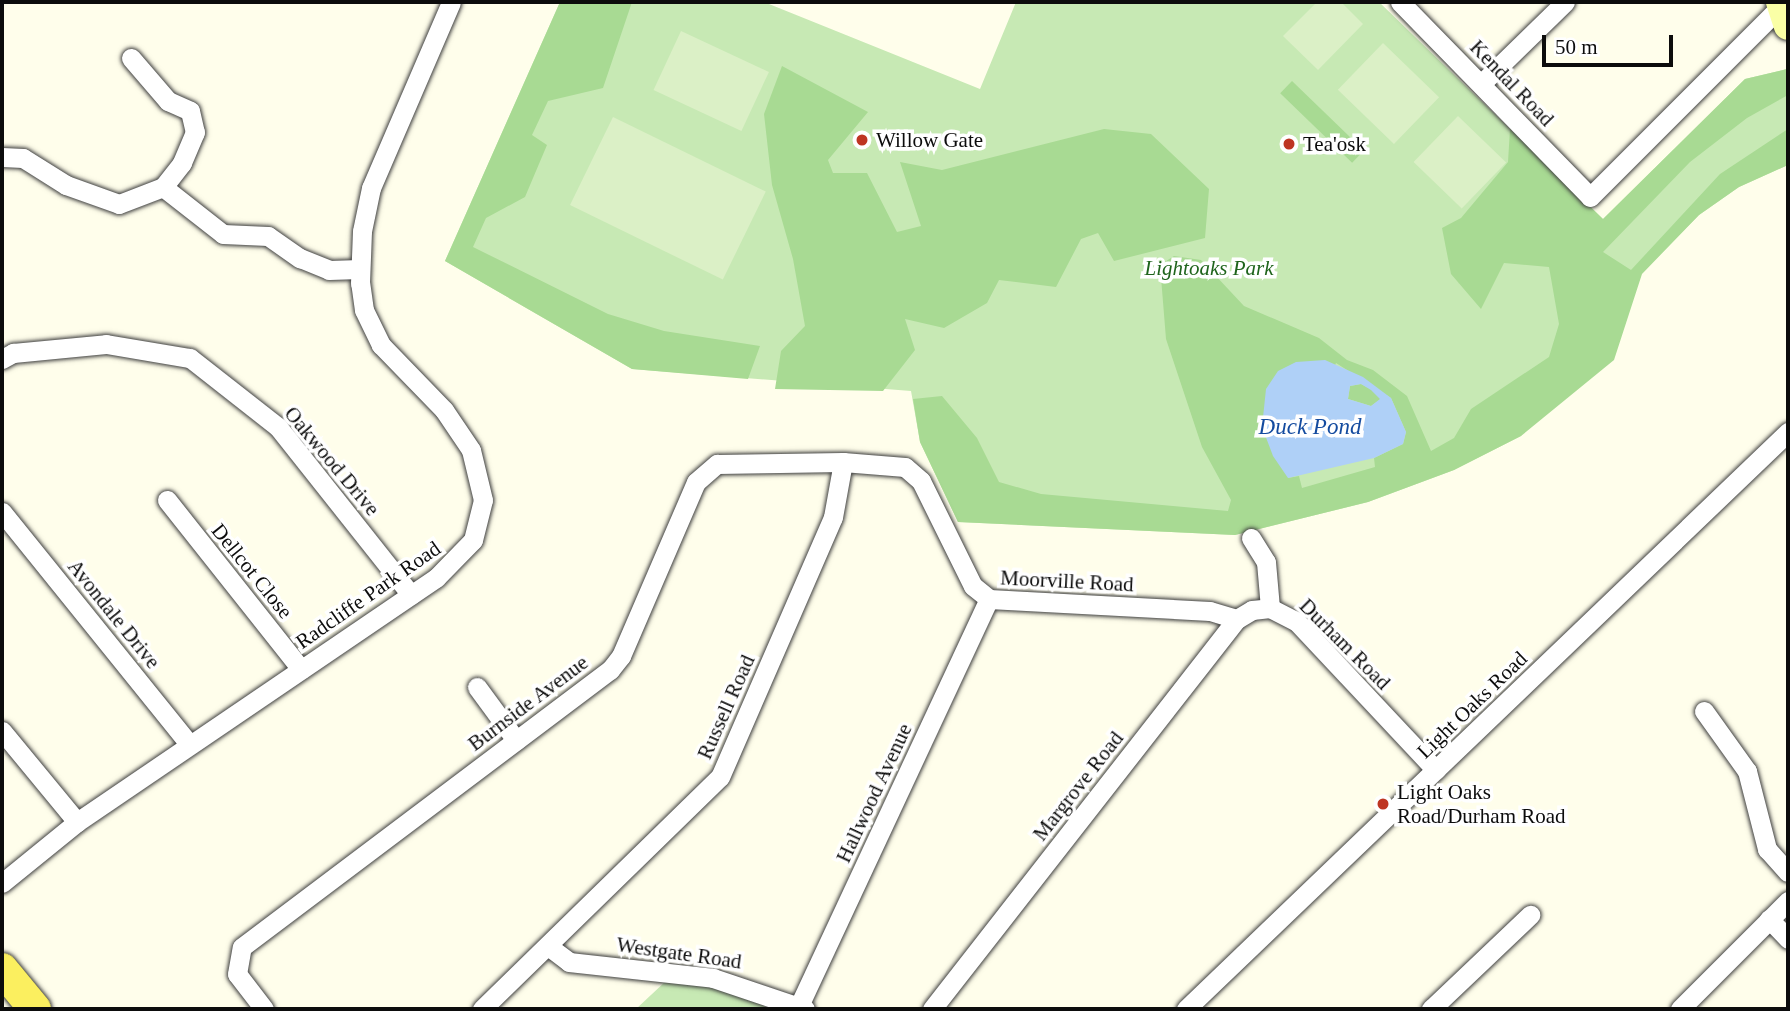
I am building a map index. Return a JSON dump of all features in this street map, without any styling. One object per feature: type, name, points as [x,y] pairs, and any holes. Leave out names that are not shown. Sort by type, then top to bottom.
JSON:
[{"type":"main road","points":[[2,969],[35,1009]]},
{"type":"street","name":"Radcliffe Park Road","points":[[2,883],[77,822],[458,561],[473,540],[482,514],[482,485],[471,450],[454,422],[374,334],[361,296],[360,269],[371,187],[451,2]]},
{"type":"street","name":"Kendal Road","points":[[1401,2],[1590,197],[1783,11]]},
{"type":"street","points":[[1482,83],[1565,2]]},
{"type":"street","points":[[2,157],[23,158],[66,185],[119,204],[163,187],[182,163],[195,132],[190,111],[168,101],[131,58]]},
{"type":"street","points":[[163,187],[223,234],[268,236],[329,270],[360,269]]},
{"type":"street","name":"Oakwood Drive","points":[[2,359],[13,353],[106,344],[190,358],[278,427],[411,595]]},
{"type":"street","name":"Light Oaks Road","points":[[1186,1009],[1788,432]]},
{"type":"street","name":"Burnside Avenue","points":[[264,1009],[237,974],[242,947],[615,663],[696,482],[709,468],[726,462],[844,462]]},
{"type":"street","name":"Moorville Road","points":[[844,462],[899,465],[916,475],[973,586],[989,599],[1210,611],[1237,620]]},
{"type":"street","name":"Russell Road","points":[[482,1009],[701,799],[727,765],[833,517],[844,462]]},
{"type":"street","name":"Dellcot Close","points":[[167,500],[301,669]]},
{"type":"street","name":"Avondale Drive","points":[[2,512],[190,745]]},
{"type":"street","name":"Durham Road","points":[[1251,538],[1266,562],[1270,608],[1296,621],[1436,770]]},
{"type":"street","name":"Hallwood Avenue","points":[[802,1007],[989,599]]},
{"type":"street","points":[[1237,620],[1252,610],[1270,608]]},
{"type":"street","name":"Margrove Road","points":[[932,1009],[1237,620]]},
{"type":"street","points":[[477,687],[516,740]]},
{"type":"street","points":[[1704,712],[1747,771],[1767,849],[1788,872]]},
{"type":"street","points":[[2,731],[77,822]]},
{"type":"street","points":[[1692,1005],[1788,901]]},
{"type":"street","points":[[1431,1009],[1530,915]]},
{"type":"street","points":[[1769,919],[1788,939]]},
{"type":"street","name":"Westgate Road","points":[[548,946],[569,962],[713,978],[802,1007]]},
{"type":"green space","name":"Lightoaks Park","points":[[560,2],[764,2],[980,89],[1016,2],[1379,2],[1603,219],[1745,79],[1787,69],[1788,165],[1739,187],[1699,215],[1642,273],[1521,436],[1454,470],[1368,502],[1235,535],[958,522],[920,442],[911,391],[632,369],[445,261]]},
{"type":"green space","points":[[560,2],[632,2],[603,88],[548,101],[532,135],[547,145],[525,197],[486,218],[473,247],[608,314],[664,331],[760,346],[748,379],[632,369],[445,261]]},
{"type":"green space","points":[[1317,2],[1341,2],[1363,24],[1318,70],[1283,36]]},
{"type":"green space","points":[[681,31],[769,72],[741,131],[654,90]]},
{"type":"green space","points":[[1383,43],[1439,97],[1394,144],[1338,90]]},
{"type":"green space","points":[[782,66],[868,112],[828,160],[833,173],[867,173],[897,232],[921,226],[900,162],[942,170],[1104,129],[1151,134],[1209,189],[1205,238],[1114,261],[1098,233],[1081,239],[1056,287],[999,280],[987,303],[944,328],[905,319],[915,350],[883,391],[775,389],[781,351],[805,326],[793,259],[772,185],[764,114]]},
{"type":"green space","points":[[1787,69],[1788,95],[1747,118],[1690,162],[1603,252],[1631,270],[1720,174],[1788,129],[1788,165],[1739,187],[1699,215],[1642,274],[1614,360],[1521,436],[1454,470],[1368,502],[1235,535],[958,522],[920,442],[913,399],[942,396],[977,438],[999,482],[1041,494],[1228,511],[1231,500],[1202,447],[1166,339],[1160,265],[1174,256],[1201,260],[1244,306],[1319,338],[1347,360],[1373,370],[1407,396],[1431,451],[1454,438],[1471,409],[1549,357],[1559,324],[1549,267],[1504,263],[1481,309],[1451,274],[1442,228],[1461,218],[1508,162],[1510,129],[1603,219],[1745,79]],"holes":[[[1336,363],[1391,398],[1406,432],[1403,444],[1374,458],[1375,467],[1302,488],[1299,476],[1288,478]]]},
{"type":"green space","points":[[1292,81],[1364,150],[1352,163],[1280,93]]},
{"type":"green space","points":[[1458,116],[1506,163],[1462,209],[1414,162]]},
{"type":"green space","points":[[613,117],[766,192],[723,280],[570,205]]},
{"type":"green space","points":[[1361,384],[1381,399],[1371,406],[1348,399],[1350,386]]},
{"type":"green space","points":[[667,980],[708,986],[767,1004],[762,1009],[636,1009]]},
{"type":"water","name":"Duck Pond","points":[[1325,360],[1363,377],[1391,398],[1406,432],[1403,444],[1374,458],[1288,478],[1273,456],[1262,427],[1266,389],[1278,371],[1296,362]],"holes":[[[1361,384],[1380,399],[1371,406],[1348,399],[1350,386]]]},
{"type":"place","name":"Willow Gate","points":[[862,140]]},
{"type":"place","name":"Tea'osk","points":[[1289,144]]},
{"type":"place","name":"Light Oaks Road/Durham Road","points":[[1383,804]]}]
